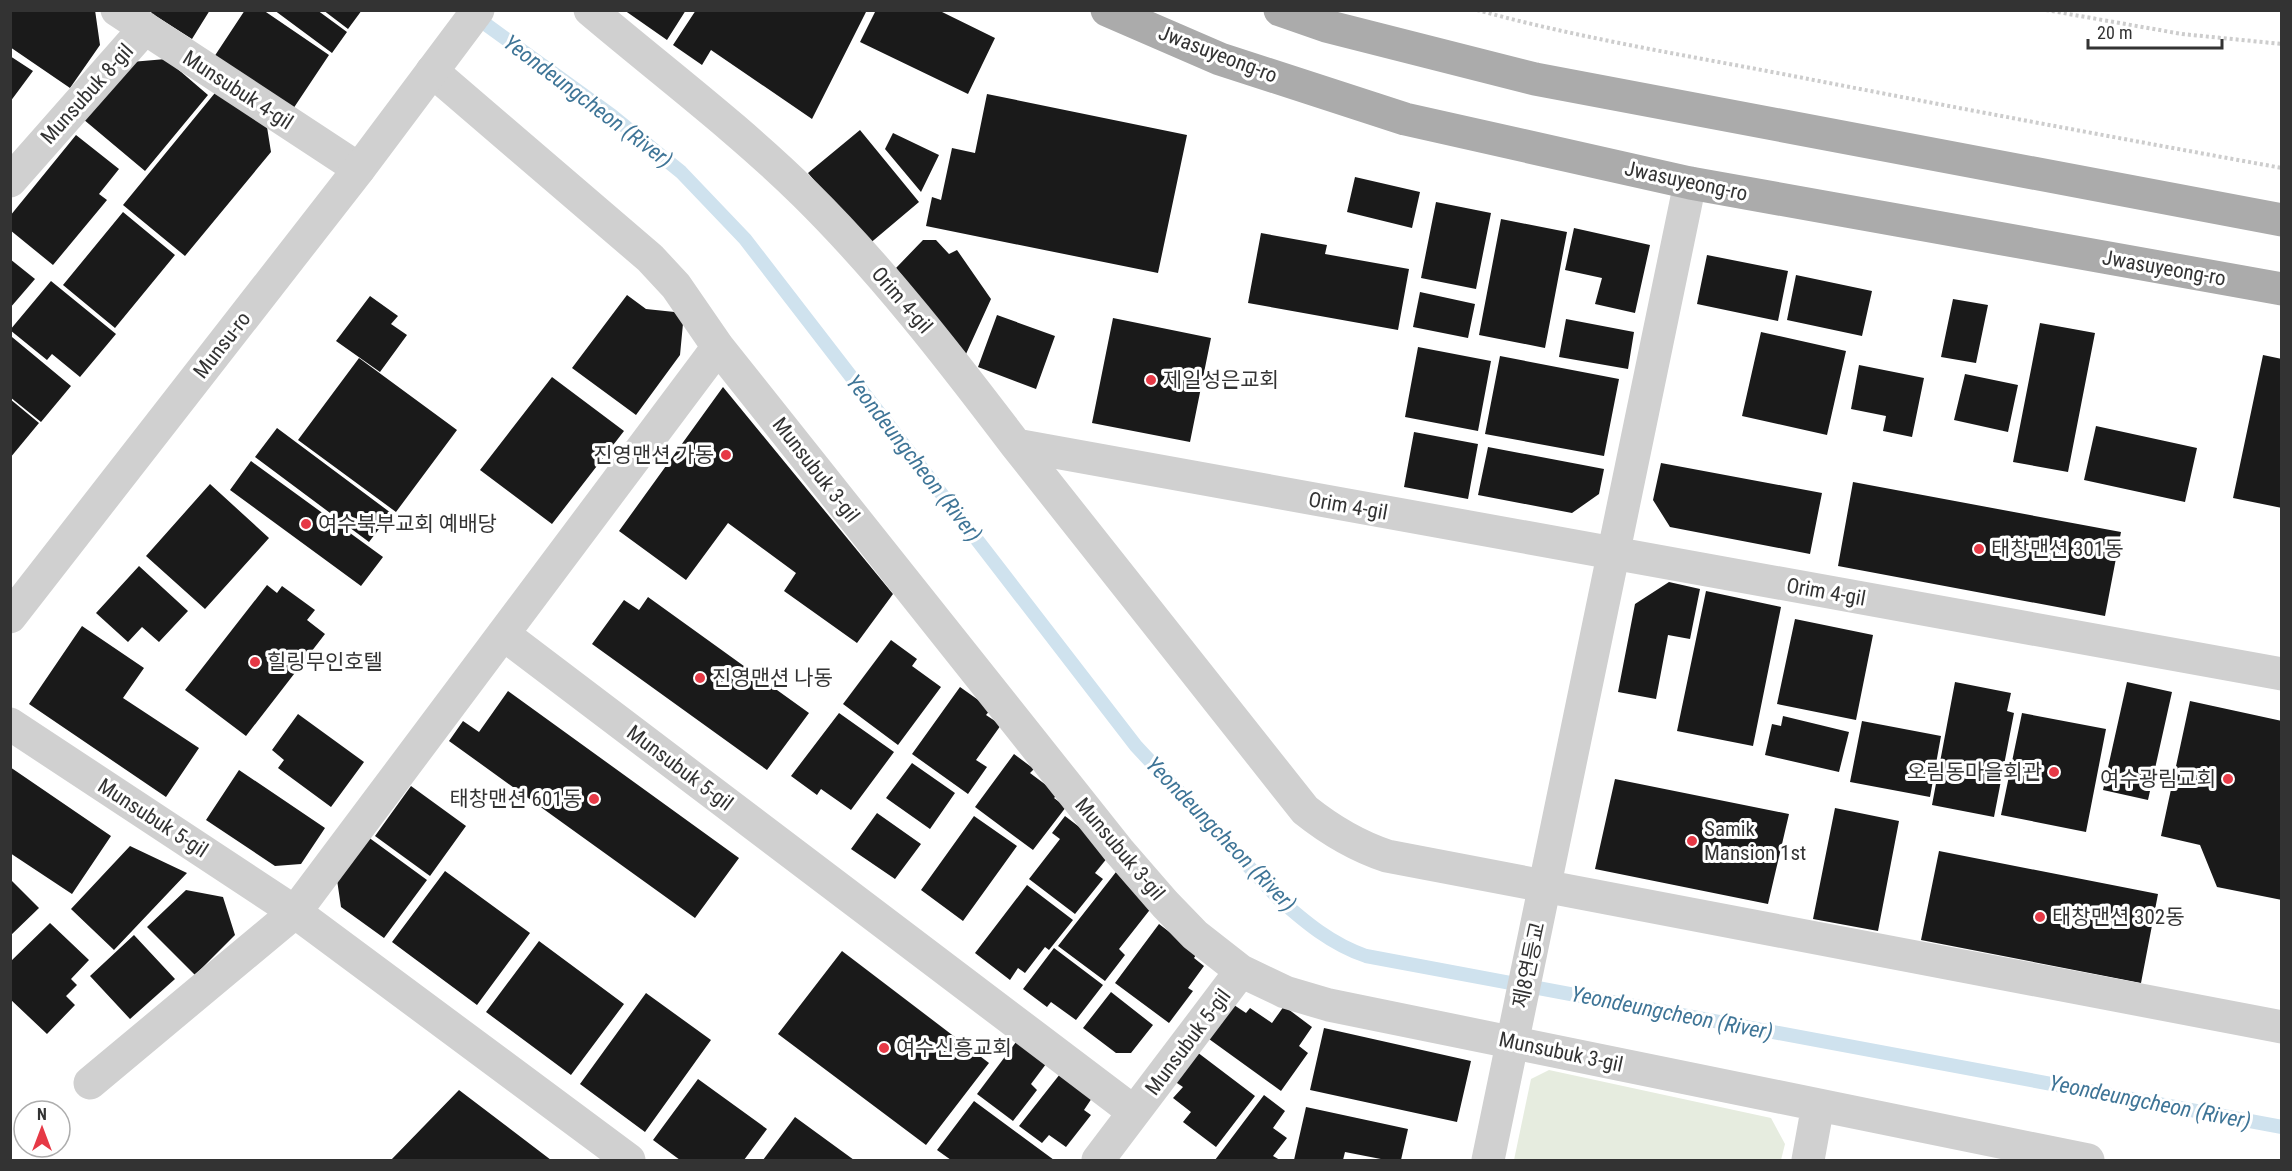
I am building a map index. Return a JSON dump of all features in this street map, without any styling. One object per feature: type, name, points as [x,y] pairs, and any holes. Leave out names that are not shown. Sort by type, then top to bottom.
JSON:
[{"type":"main road","name":"Jwasuyeong-ro","points":[[1107,10],[1220,59],[1406,119],[1690,183],[2282,289]]},
{"type":"main road","points":[[1280,10],[1326,26],[1535,79],[2282,220]]},
{"type":"street","name":"Munsubuk 4-gil","points":[[117,10],[359,169]]},
{"type":"street","name":"Munsu-ro","points":[[10,616],[359,169],[478,10]]},
{"type":"street","name":"Orim 4-gil","points":[[590,10],[747,141],[806,195],[932,334],[1016,445],[1614,555],[2282,674]]},
{"type":"street","name":"Munsubuk 8-gil","points":[[16,163],[146,28]]},
{"type":"street","name":"Munsubuk 3-gil","points":[[432,71],[650,258],[676,286],[718,346],[1119,850],[1195,935],[1241,971],[1285,992],[1329,1005],[2088,1161]]},
{"type":"street","name":"제8연등교","points":[[1513,1042],[1690,183]]},
{"type":"street","points":[[90,1083],[295,912],[718,346]]},
{"type":"street","points":[[1016,445],[1305,810],[1321,823],[1367,850],[1387,856],[1545,887],[2282,1027]]},
{"type":"street","name":"Munsubuk 5-gil","points":[[503,634],[1134,1112]]},
{"type":"street","name":"Munsubuk 5-gil","points":[[10,724],[295,912],[630,1161]]},
{"type":"street","name":"Munsubuk 5-gil","points":[[1098,1161],[1241,971]]},
{"type":"street","points":[[1488,1161],[1513,1042]]},
{"type":"street","points":[[1808,1161],[1818,1105]]},
{"type":"path","points":[[1477,10],[1564,32],[2064,129],[2282,168]]},
{"type":"path","points":[[2046,10],[2182,34],[2282,44]]},
{"type":"shaded area","points":[[1549,1070],[1771,1118],[1785,1144],[1781,1160],[1514,1160],[1531,1079]]},
{"type":"building","points":[[10,10],[95,10],[100,45],[70,88],[10,47]]},
{"type":"building","points":[[153,10],[210,10],[192,39],[151,13]]},
{"type":"building","points":[[245,10],[263,10],[329,55],[293,109],[214,57]]},
{"type":"building","points":[[274,10],[317,10],[347,32],[332,53]]},
{"type":"building","points":[[323,10],[362,10],[348,29]]},
{"type":"building","points":[[624,10],[686,10],[667,40]]},
{"type":"building","points":[[696,10],[867,10],[812,119],[711,50],[702,65],[673,45]]},
{"type":"building","points":[[876,10],[938,10],[995,38],[968,94],[860,42]]},
{"type":"building","points":[[10,56],[33,71],[10,102]]},
{"type":"building","points":[[166,59],[208,95],[145,171],[83,119],[131,62]]},
{"type":"building","points":[[219,88],[267,127],[271,152],[185,256],[123,205]]},
{"type":"building","points":[[987,94],[1187,135],[1158,273],[926,226],[932,197],[941,200],[952,148],[975,153]]},
{"type":"building","points":[[860,130],[919,202],[868,245],[808,173]]},
{"type":"building","points":[[893,133],[939,155],[921,192],[885,149]]},
{"type":"building","points":[[76,135],[119,169],[99,194],[107,200],[53,265],[10,230],[10,216]]},
{"type":"building","points":[[1355,177],[1420,192],[1412,228],[1347,212]]},
{"type":"building","points":[[1436,202],[1491,213],[1476,289],[1421,278]]},
{"type":"building","points":[[123,212],[175,255],[115,328],[63,285]]},
{"type":"building","points":[[1501,219],[1567,232],[1545,348],[1479,335]]},
{"type":"building","points":[[1574,228],[1650,245],[1635,313],[1595,304],[1602,278],[1565,270]]},
{"type":"building","points":[[1261,233],[1327,245],[1325,254],[1409,269],[1398,330],[1248,303]]},
{"type":"building","points":[[923,240],[936,240],[949,254],[957,250],[991,299],[966,354],[896,268]]},
{"type":"building","points":[[1707,255],[1788,271],[1778,321],[1697,304]]},
{"type":"building","points":[[10,259],[35,279],[10,308]]},
{"type":"building","points":[[1796,275],[1872,291],[1862,336],[1787,320]]},
{"type":"building","points":[[51,281],[116,334],[80,377],[52,354],[47,360],[10,330]]},
{"type":"building","points":[[1420,292],[1475,304],[1468,338],[1413,327]]},
{"type":"building","points":[[627,295],[646,309],[684,313],[680,355],[636,415],[572,368]]},
{"type":"building","points":[[370,296],[398,316],[391,324],[407,335],[380,372],[336,341]]},
{"type":"building","points":[[1953,299],[1988,305],[1976,363],[1941,357]]},
{"type":"building","points":[[997,315],[1055,336],[1036,389],[978,367]]},
{"type":"building","points":[[1113,318],[1211,338],[1190,442],[1092,423]]},
{"type":"building","points":[[1566,319],[1634,332],[1628,369],[1559,357]]},
{"type":"building","points":[[2040,323],[2095,333],[2068,472],[2013,462]]},
{"type":"building","points":[[1761,332],[1846,351],[1827,435],[1742,416]]},
{"type":"building","points":[[12,337],[71,386],[41,422],[10,397]]},
{"type":"building","points":[[1418,347],[1491,361],[1478,431],[1405,417]]},
{"type":"building","points":[[2263,355],[2282,359],[2282,508],[2233,498]]},
{"type":"building","points":[[1500,356],[1619,379],[1604,456],[1485,434]]},
{"type":"building","points":[[359,358],[457,430],[396,512],[298,440]]},
{"type":"building","points":[[1859,365],[1924,378],[1912,437],[1883,431],[1886,416],[1851,409]]},
{"type":"building","points":[[1965,374],[2018,385],[2008,432],[1954,420]]},
{"type":"building","points":[[552,377],[624,431],[552,524],[480,470]]},
{"type":"building","name":"진영맨션 가동","points":[[723,387],[893,594],[857,643],[784,591],[796,573],[728,523],[686,580],[619,531]]},
{"type":"building","points":[[10,399],[39,423],[10,458]]},
{"type":"building","points":[[2096,426],[2197,448],[2185,502],[2084,480]]},
{"type":"building","points":[[277,428],[391,513],[369,542],[255,457]]},
{"type":"building","points":[[1414,432],[1478,444],[1468,499],[1404,487]]},
{"type":"building","points":[[1488,447],[1604,469],[1599,494],[1572,513],[1478,495]]},
{"type":"building","name":"여수북부교회 예배당","points":[[251,461],[383,557],[361,586],[230,490]]},
{"type":"building","points":[[1661,463],[1822,493],[1810,554],[1670,527],[1653,500]]},
{"type":"building","name":"태창맨션 301동","points":[[1853,482],[2121,532],[2105,616],[1838,566]]},
{"type":"building","points":[[210,484],[269,538],[205,609],[146,556]]},
{"type":"building","points":[[139,566],[188,611],[159,642],[142,627],[128,642],[96,613]]},
{"type":"building","points":[[1669,582],[1700,589],[1690,639],[1668,635],[1656,699],[1618,692],[1635,604]]},
{"type":"building","name":"힐링무인호텔","points":[[267,585],[277,593],[282,586],[315,610],[307,620],[325,634],[246,736],[185,690]]},
{"type":"building","points":[[1706,591],[1781,607],[1753,746],[1677,731]]},
{"type":"building","name":"진영맨션 나동","points":[[648,597],[809,713],[767,770],[592,644],[624,600],[639,610]]},
{"type":"building","points":[[1795,619],[1873,635],[1856,720],[1777,704]]},
{"type":"building","points":[[82,626],[144,668],[123,698],[199,748],[166,797],[29,704]]},
{"type":"building","points":[[891,640],[917,659],[912,666],[941,687],[898,745],[843,704]]},
{"type":"building","points":[[1955,682],[2011,693],[2007,711],[2014,713],[1994,817],[1932,805]]},
{"type":"building","points":[[2127,682],[2172,692],[2148,800],[2103,790]]},
{"type":"building","points":[[960,687],[991,709],[986,715],[1001,725],[976,760],[987,767],[968,794],[912,754]]},
{"type":"building","name":"태창맨션 601동","points":[[508,691],[739,858],[695,918],[449,741],[463,721],[479,732]]},
{"type":"building","name":"여수광림교회","points":[[2190,701],[2282,721],[2282,900],[2217,887],[2200,845],[2161,836]]},
{"type":"building","points":[[839,713],[894,752],[851,810],[821,789],[817,795],[791,776]]},
{"type":"building","name":"오림동마을회관","points":[[2022,713],[2106,729],[2086,832],[2001,815]]},
{"type":"building","points":[[298,714],[364,762],[331,807],[278,768],[284,760],[272,750]]},
{"type":"building","points":[[1783,716],[1849,732],[1839,772],[1765,755],[1772,724],[1781,726]]},
{"type":"building","points":[[1862,721],[1941,736],[1930,797],[1850,782]]},
{"type":"building","points":[[1014,754],[1034,769],[1030,773],[1058,794],[1054,798],[1066,807],[1033,850],[975,807]]},
{"type":"building","points":[[912,763],[955,793],[930,829],[886,798]]},
{"type":"building","points":[[10,767],[111,836],[72,894],[10,853]]},
{"type":"building","points":[[239,770],[325,828],[301,864],[275,866],[206,820]]},
{"type":"building","name":"Samik Mansion 1st","points":[[1615,779],[1789,814],[1768,904],[1595,869]]},
{"type":"building","points":[[411,786],[466,826],[430,876],[375,836]]},
{"type":"building","points":[[1835,808],[1899,821],[1878,931],[1813,919]]},
{"type":"building","points":[[877,813],[921,844],[895,879],[851,849]]},
{"type":"building","points":[[974,816],[1017,846],[963,921],[921,890]]},
{"type":"building","points":[[1065,816],[1104,846],[1108,857],[1095,873],[1103,879],[1075,914],[1029,879],[1060,839],[1052,833]]},
{"type":"building","points":[[364,834],[427,880],[384,938],[341,907],[336,873]]},
{"type":"building","points":[[130,846],[187,873],[114,950],[71,909]]},
{"type":"building","name":"태창맨션 302동","points":[[1939,851],[2158,894],[2141,983],[1921,940]]},
{"type":"building","points":[[445,871],[530,933],[477,1005],[392,942]]},
{"type":"building","points":[[1116,872],[1156,902],[1119,949],[1125,955],[1105,981],[1058,946]]},
{"type":"building","points":[[10,879],[39,908],[10,936]]},
{"type":"building","points":[[1027,885],[1073,920],[1049,950],[1045,947],[1025,973],[1018,968],[1010,980],[975,953]]},
{"type":"building","points":[[186,890],[223,897],[235,935],[195,975],[147,927]]},
{"type":"building","points":[[50,923],[89,960],[71,979],[77,985],[66,996],[75,1005],[47,1034],[10,999],[10,962]]},
{"type":"building","points":[[1159,924],[1197,953],[1194,958],[1204,966],[1188,988],[1193,991],[1169,1023],[1115,983]]},
{"type":"building","points":[[134,935],[175,979],[130,1019],[90,976]]},
{"type":"building","points":[[539,941],[624,1004],[571,1075],[486,1012]]},
{"type":"building","points":[[1054,948],[1103,985],[1076,1020],[1051,1002],[1047,1007],[1023,989]]},
{"type":"building","name":"여수신흥교회","points":[[842,951],[989,1063],[926,1145],[778,1034]]},
{"type":"building","points":[[1111,992],[1153,1025],[1131,1053],[1116,1053],[1083,1028]]},
{"type":"building","points":[[646,993],[711,1040],[645,1132],[580,1084]]},
{"type":"building","points":[[1234,1005],[1246,1013],[1250,1008],[1272,1023],[1284,1006],[1312,1027],[1299,1046],[1308,1053],[1281,1091],[1209,1039]]},
{"type":"building","points":[[1324,1028],[1471,1061],[1457,1122],[1310,1090]]},
{"type":"building","points":[[1016,1042],[1046,1064],[1031,1084],[1037,1090],[1013,1121],[977,1094]]},
{"type":"building","points":[[1197,1052],[1255,1096],[1216,1147],[1183,1122],[1191,1112],[1173,1098],[1183,1087],[1174,1081]]},
{"type":"building","points":[[1060,1074],[1092,1098],[1084,1110],[1091,1115],[1066,1147],[1049,1135],[1042,1143],[1019,1126]]},
{"type":"building","points":[[698,1079],[767,1129],[744,1160],[680,1160],[653,1140]]},
{"type":"building","points":[[459,1090],[551,1160],[391,1160]]},
{"type":"building","points":[[1264,1095],[1285,1111],[1273,1128],[1287,1138],[1273,1156],[1280,1160],[1215,1160]]},
{"type":"building","points":[[974,1101],[1054,1160],[951,1160],[937,1150]]},
{"type":"building","points":[[1306,1107],[1408,1129],[1401,1160],[1386,1160],[1345,1152],[1343,1160],[1294,1160]]},
{"type":"building","points":[[795,1117],[854,1160],[763,1160]]},
{"type":"waterway","name":"Yeondeungcheon (River)","points":[[473,15],[611,115],[681,172],[745,239],[1136,746],[1278,898],[1308,924],[1330,939],[1366,956],[2282,1127]]},
{"type":"place","name":"제일성은교회","points":[[1151,380]]},
{"type":"place","name":"진영맨션 가동","points":[[726,455]]},
{"type":"place","name":"여수북부교회 예배당","points":[[306,524]]},
{"type":"place","name":"태창맨션 301동","points":[[1979,549]]},
{"type":"place","name":"힐링무인호텔","points":[[255,662]]},
{"type":"place","name":"진영맨션 나동","points":[[700,678]]},
{"type":"place","name":"오림동마을회관","points":[[2054,772]]},
{"type":"place","name":"여수광림교회","points":[[2228,779]]},
{"type":"place","name":"태창맨션 601동","points":[[594,799]]},
{"type":"place","name":"Samik Mansion 1st","points":[[1692,841]]},
{"type":"place","name":"태창맨션 302동","points":[[2040,917]]},
{"type":"place","name":"여수신흥교회","points":[[884,1048]]}]
